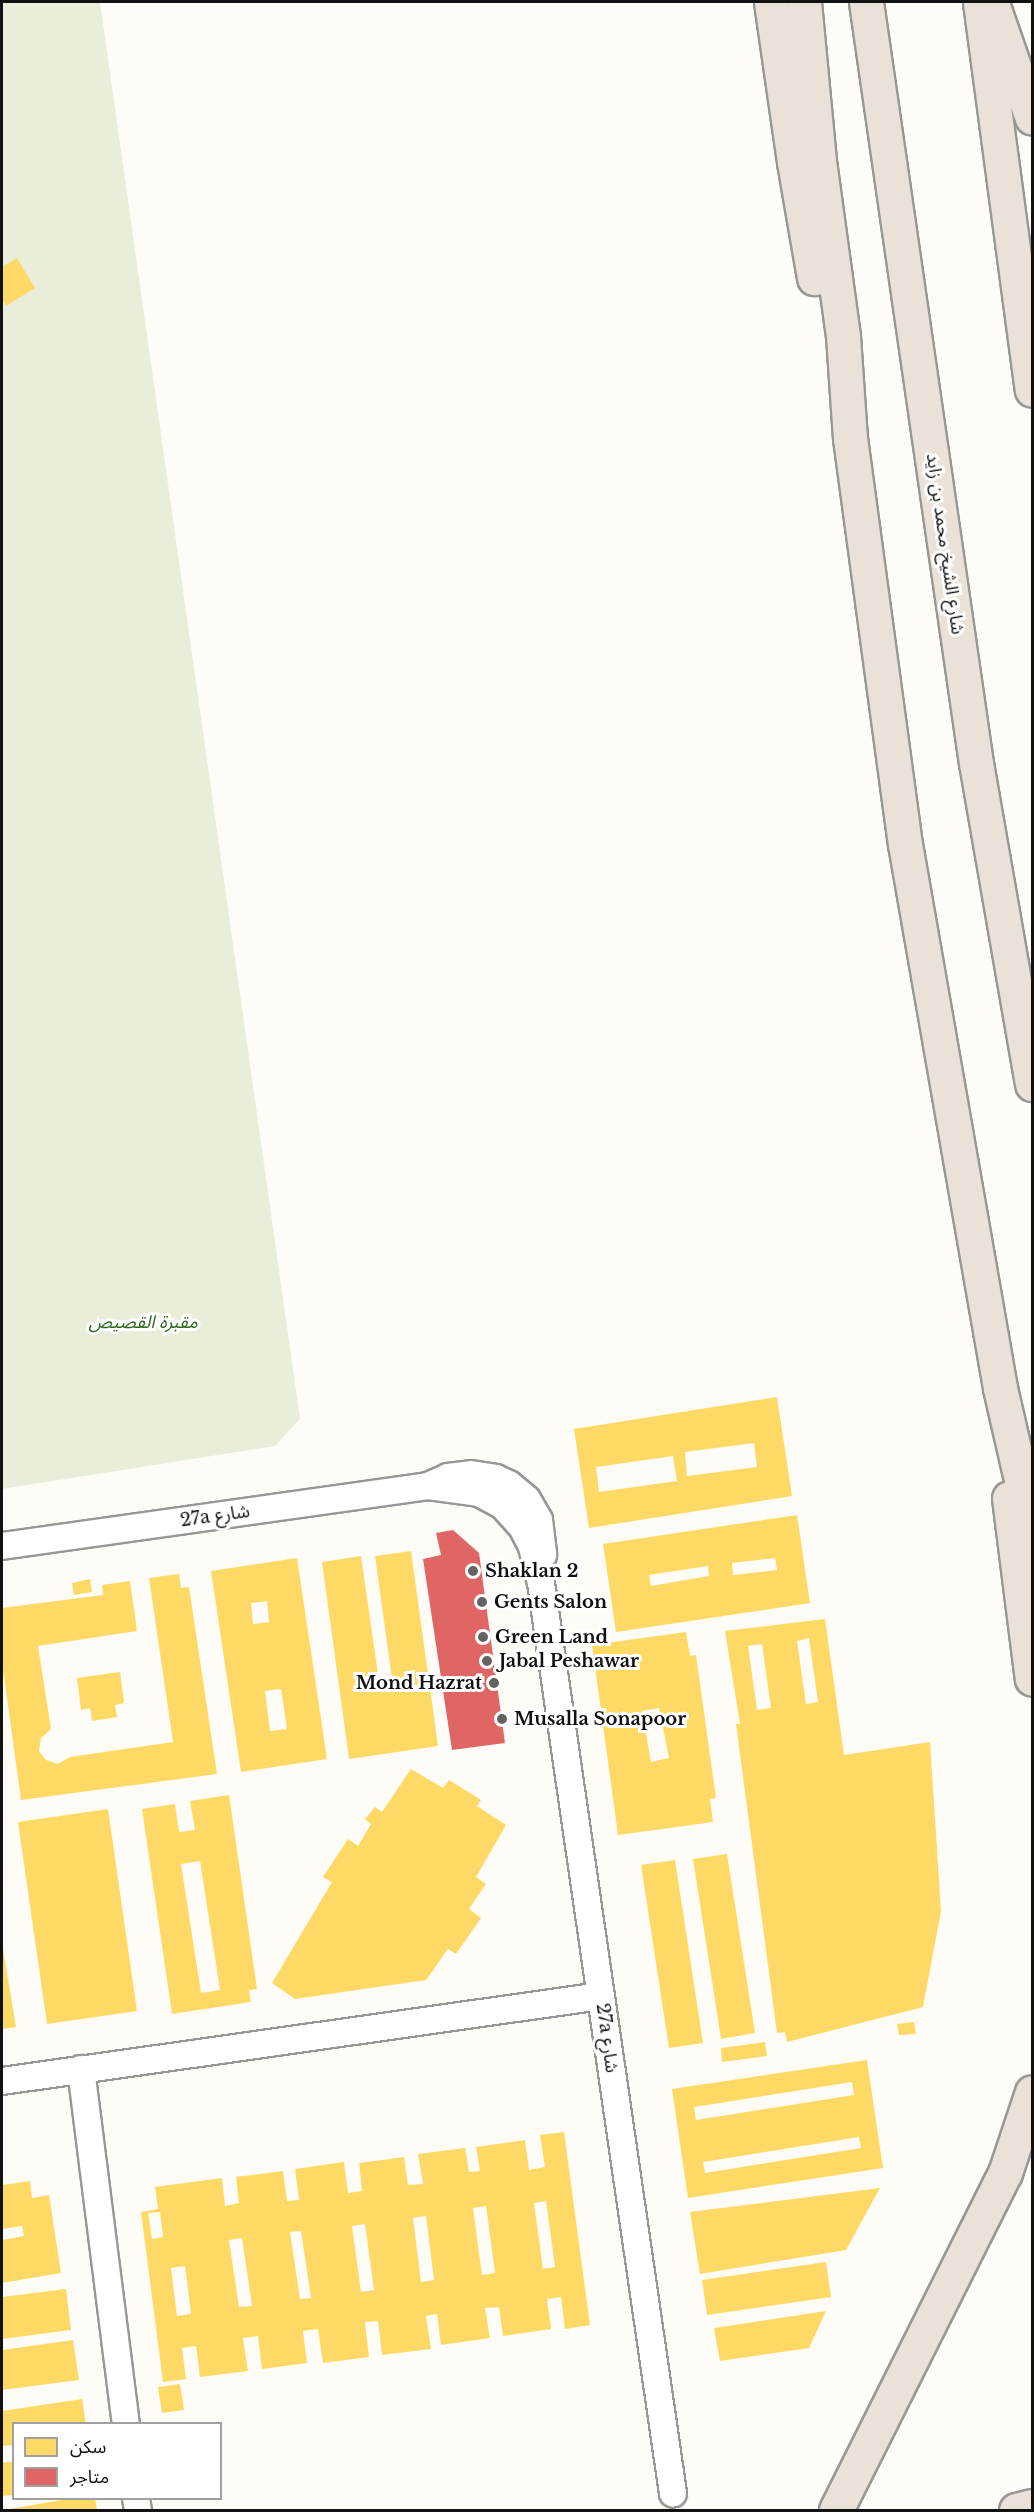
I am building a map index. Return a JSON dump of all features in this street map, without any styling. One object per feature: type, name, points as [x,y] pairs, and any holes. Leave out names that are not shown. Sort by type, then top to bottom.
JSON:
[{"type":"highway","points":[[771,2],[806,236],[833,374],[850,438]]},
{"type":"highway","points":[[804,2],[819,161],[843,336],[850,438],[905,844],[1000,1388],[1032,1528]]},
{"type":"highway","name":"شارع الشيخ محمد بن زايد","points":[[866,2],[976,763],[1032,1084]]},
{"type":"highway","points":[[980,2],[1032,390]]},
{"type":"highway","points":[[991,2],[1032,118]]},
{"type":"highway","points":[[1000,1388],[1003,1453],[1032,1679]]},
{"type":"highway","points":[[836,2511],[1005,2173],[1032,2092]]},
{"type":"highway","points":[[1016,2511],[1032,2506]]},
{"type":"street","name":"27a شارع","points":[[2,1546],[428,1486],[448,1477],[471,1474],[496,1478],[519,1491],[531,1504],[539,1520],[543,1555],[541,1583],[673,2493]]},
{"type":"street","points":[[2,2080],[601,1996]]},
{"type":"street","points":[[81,2069],[126,2422]]},
{"type":"green space","name":"مقبرة القصيص","points":[[2,2],[100,2],[300,1419],[275,1446],[2,1489]]},
{"type":"building: سكن","points":[[17,258],[35,288],[6,306],[2,299],[2,267]]},
{"type":"building: سكن","points":[[777,1397],[792,1496],[589,1528],[574,1429]],"holes":[[[754,1443],[757,1467],[687,1476],[685,1452]],[[673,1456],[677,1481],[599,1492],[596,1467]]]},
{"type":"building: سكن","points":[[797,1515],[810,1603],[616,1632],[603,1544]],"holes":[[[775,1558],[777,1570],[733,1575],[732,1563]],[[708,1566],[709,1576],[651,1586],[649,1575]]]},
{"type":"building: سكن","points":[[411,1551],[438,1746],[349,1759],[322,1562],[361,1556],[380,1688],[393,1686],[375,1556]]},
{"type":"building: سكن","points":[[297,1558],[327,1759],[241,1772],[211,1571]],"holes":[[[267,1601],[269,1622],[253,1624],[251,1603]],[[281,1689],[287,1729],[270,1731],[265,1691]]]},
{"type":"building: سكن","points":[[179,1574],[181,1588],[189,1587],[217,1774],[21,1800],[2,1662],[2,1608],[103,1595],[102,1585],[130,1581],[137,1631],[38,1646],[51,1729],[41,1738],[39,1751],[46,1760],[58,1764],[70,1757],[173,1742],[149,1578]]},
{"type":"building: سكن","points":[[90,1579],[92,1592],[74,1595],[72,1583]]},
{"type":"building: سكن","points":[[825,1619],[844,1755],[930,1742],[941,1911],[923,2007],[787,2042],[785,2032],[777,2033],[736,1724],[740,1724],[725,1631]],"holes":[[[809,1638],[818,1702],[806,1704],[797,1641]],[[762,1644],[771,1708],[757,1710],[748,1646]]]},
{"type":"building: سكن","points":[[686,1632],[690,1656],[696,1655],[716,1798],[710,1799],[713,1822],[618,1835],[592,1645]],"holes":[[[659,1708],[669,1758],[651,1762],[642,1711]]]},
{"type":"building: سكن","points":[[120,1672],[124,1703],[115,1705],[117,1717],[92,1721],[90,1708],[81,1710],[77,1678]]},
{"type":"building: سكن","points":[[411,1769],[443,1788],[449,1780],[481,1800],[477,1806],[506,1825],[476,1877],[486,1884],[469,1909],[481,1918],[456,1954],[448,1949],[426,1980],[295,1999],[272,1983],[332,1882],[323,1877],[348,1839],[358,1846],[371,1824],[365,1819],[375,1807],[382,1812]]},
{"type":"building: سكن","points":[[229,1795],[257,1989],[249,1990],[251,2002],[172,2014],[142,1809],[175,1804],[179,1832],[195,1830],[190,1801]],"holes":[[[200,1861],[220,1990],[201,1993],[181,1864]]]},
{"type":"building: سكن","points":[[108,1809],[137,2011],[47,2024],[18,1822]]},
{"type":"building: سكن","points":[[727,1854],[755,2033],[721,2039],[693,1859]]},
{"type":"building: سكن","points":[[675,1860],[703,2043],[669,2048],[641,1865]]},
{"type":"building: سكن","points":[[2,1943],[16,2027],[2,2029]]},
{"type":"building: سكن","points":[[914,2022],[916,2034],[899,2035],[897,2024]]},
{"type":"building: سكن","points":[[765,2042],[767,2056],[722,2062],[721,2048]]},
{"type":"building: سكن","points":[[867,2060],[883,2168],[688,2198],[672,2089]],"holes":[[[852,2082],[854,2095],[696,2120],[694,2107]],[[859,2137],[861,2148],[705,2173],[703,2162]]]},
{"type":"building: سكن","points":[[564,2132],[590,2325],[565,2329],[561,2297],[547,2299],[551,2329],[503,2336],[499,2307],[485,2308],[490,2338],[441,2345],[437,2314],[426,2316],[431,2349],[382,2355],[378,2321],[365,2322],[369,2357],[323,2363],[318,2329],[303,2331],[307,2363],[262,2369],[258,2336],[243,2338],[248,2371],[200,2377],[196,2346],[182,2348],[186,2379],[163,2382],[141,2212],[158,2209],[155,2187],[222,2178],[225,2206],[239,2203],[236,2177],[283,2171],[287,2201],[299,2200],[295,2169],[344,2162],[348,2193],[362,2191],[359,2163],[404,2157],[408,2185],[423,2184],[418,2154],[465,2148],[469,2172],[480,2171],[476,2147],[525,2140],[529,2170],[545,2167],[540,2135]],"holes":[[[546,2201],[555,2267],[543,2269],[534,2203]],[[486,2206],[495,2273],[482,2275],[473,2208]],[[160,2212],[163,2237],[152,2239],[148,2213]],[[426,2216],[434,2280],[421,2282],[413,2218]],[[365,2224],[374,2290],[361,2292],[352,2226]],[[301,2231],[311,2298],[300,2299],[290,2232]],[[242,2238],[252,2306],[239,2307],[229,2240]],[[185,2266],[191,2314],[177,2316],[171,2268]]]},
{"type":"building: سكن","points":[[30,2181],[32,2198],[49,2195],[61,2273],[2,2283],[2,2240],[24,2236],[22,2226],[2,2229],[2,2185]]},
{"type":"building: سكن","points":[[880,2188],[846,2250],[700,2274],[690,2212]]},
{"type":"building: سكن","points":[[826,2262],[831,2297],[707,2315],[702,2280]]},
{"type":"building: سكن","points":[[66,2289],[71,2330],[2,2339],[2,2297]]},
{"type":"building: سكن","points":[[826,2311],[809,2348],[720,2361],[714,2328]]},
{"type":"building: سكن","points":[[73,2340],[79,2380],[2,2390],[2,2350]]},
{"type":"building: سكن","points":[[180,2384],[184,2410],[162,2413],[158,2387]]},
{"type":"building: سكن","points":[[82,2399],[86,2422],[12,2422],[12,2445],[2,2446],[2,2411]]},
{"type":"building: سكن","points":[[12,2461],[12,2495],[2,2496],[2,2463]]},
{"type":"building: سكن","points":[[62,2500],[95,2500],[97,2510],[4,2510]]},
{"type":"building: متاجر","points":[[453,1530],[479,1553],[505,1743],[452,1750],[423,1559],[441,1555],[436,1533]]},
{"type":"place","name":"Shaklan 2","points":[[473,1571]]},
{"type":"place","name":"Gents Salon","points":[[482,1602]]},
{"type":"place","name":"Green Land","points":[[483,1637]]},
{"type":"place","name":"Jabal Peshawar","points":[[487,1661]]},
{"type":"place","name":"Mond Hazrat","points":[[494,1683]]},
{"type":"place","name":"Musalla Sonapoor","points":[[502,1719]]}]
